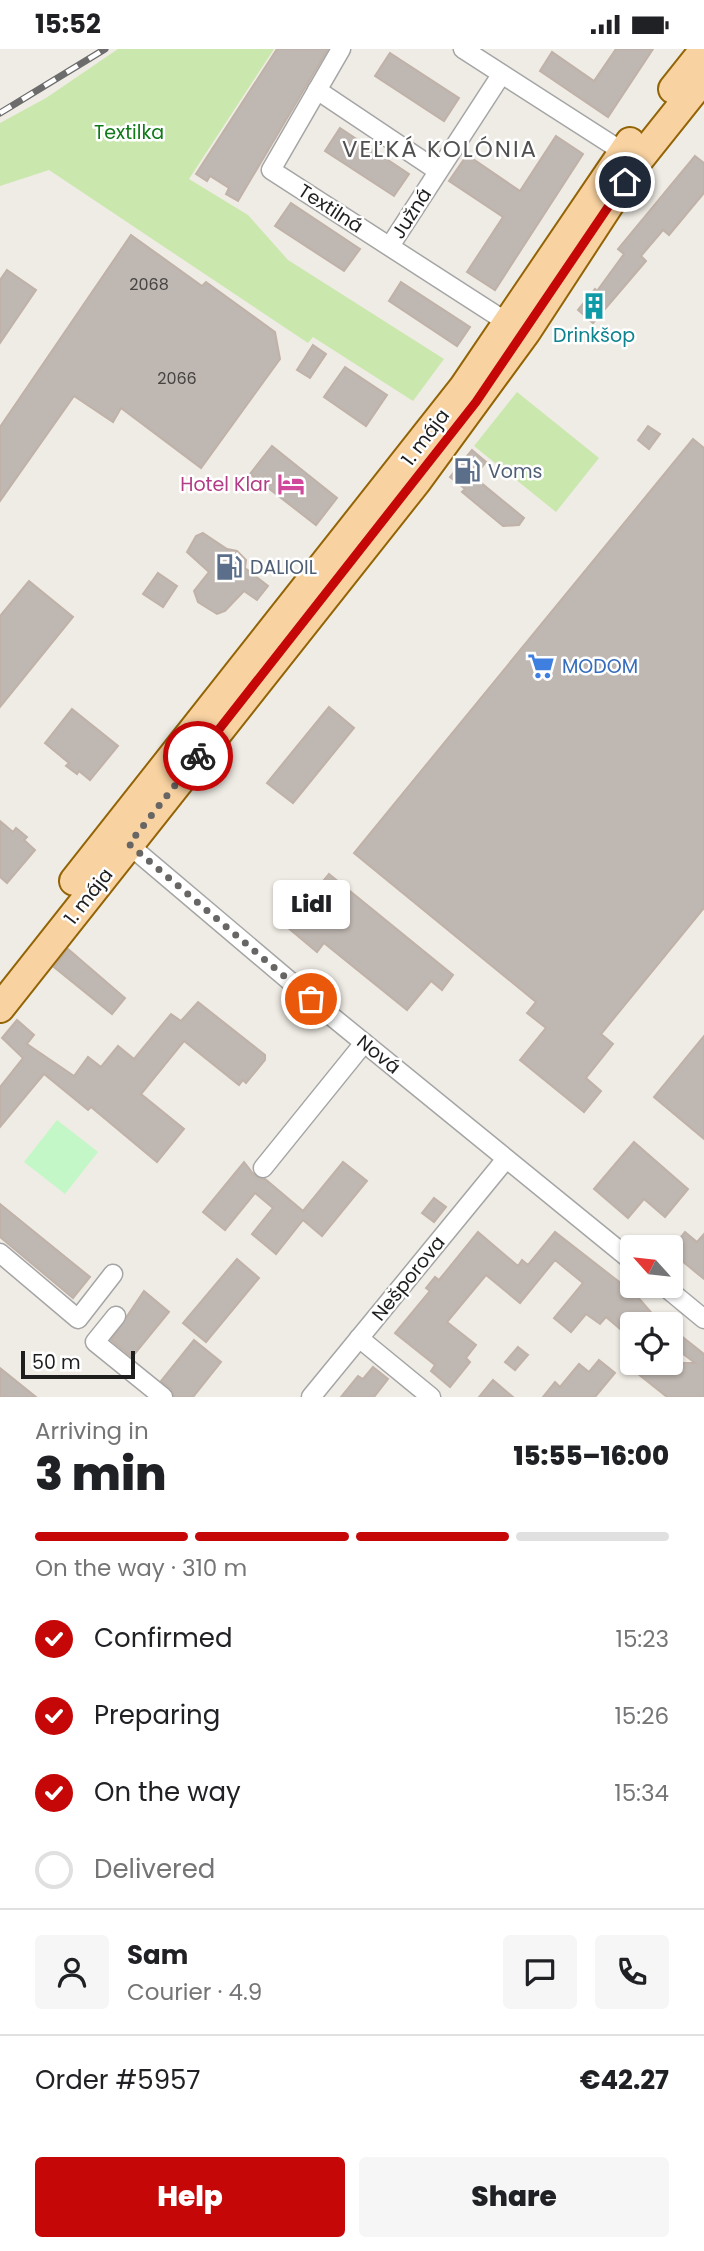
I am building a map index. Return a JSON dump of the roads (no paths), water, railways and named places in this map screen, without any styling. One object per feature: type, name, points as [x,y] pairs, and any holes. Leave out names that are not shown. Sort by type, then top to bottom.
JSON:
[{"type":"main road","name":"1. mája","points":[[0,1008],[121,838],[508,323],[704,50]]},
{"type":"main road","name":"1. mája","points":[[0,978],[121,838],[450,437],[526,332],[629,157],[704,78]]},
{"type":"street","name":"Textilná","points":[[341,49],[271,170],[508,323]]},
{"type":"street","points":[[463,49],[629,157]]},
{"type":"street","name":"Južná","points":[[390,246],[501,75]]},
{"type":"street","points":[[317,90],[438,171]]},
{"type":"street","name":"Nová","points":[[121,838],[364,1043],[620,1251]]},
{"type":"street","points":[[262,1168],[364,1043]]},
{"type":"street","name":"Nešporova","points":[[311,1397],[506,1159]]},
{"type":"street","points":[[0,1253],[78,1319],[113,1275]]},
{"type":"street","points":[[680,1299],[704,1318]]},
{"type":"street","points":[[116,1316],[95,1342],[163,1397]]},
{"type":"street","points":[[359,1338],[431,1397]]},
{"type":"railway","points":[[0,113],[105,49]]},
{"type":"place","name":"Drinkšop","points":[[594,306]]},
{"type":"place","name":"Voms","points":[[467,471]]},
{"type":"place","name":"Hotel Klar","points":[[291,484]]},
{"type":"place","name":"DALIOIL","points":[[229,567]]},
{"type":"place","name":"MODOM","points":[[541,666]]},
{"type":"place","name":"Lidl","points":[[311,999]]},
{"type":"district","name":"VEĽKÁ KOLÓNIA","points":[[440,149]]},
{"type":"park label","name":"Textilka","points":[[129,132]]}]
